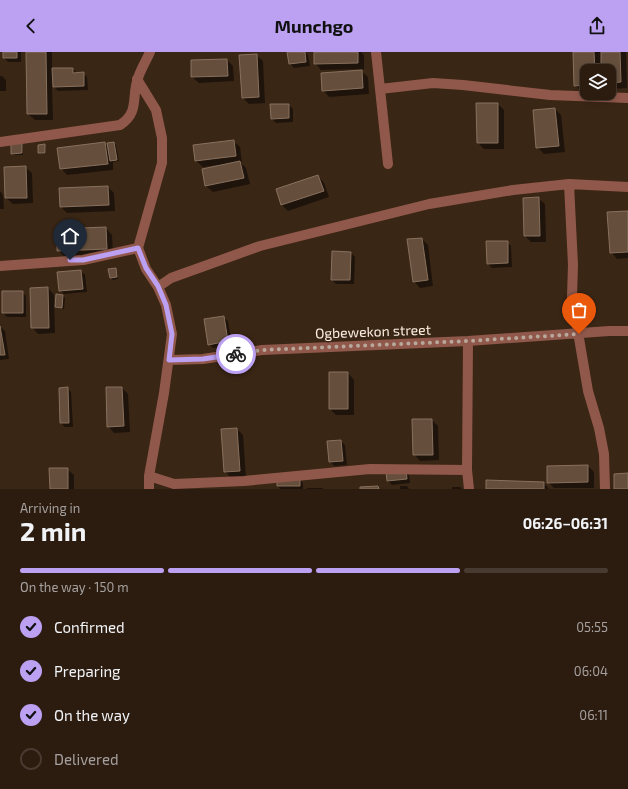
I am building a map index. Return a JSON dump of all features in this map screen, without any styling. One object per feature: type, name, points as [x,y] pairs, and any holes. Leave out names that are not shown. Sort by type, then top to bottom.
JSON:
[{"type":"street","points":[[0,142],[120,125],[127,120],[133,111],[137,79],[150,52]]},
{"type":"street","points":[[376,52],[388,164]]},
{"type":"street","points":[[137,79],[156,110],[162,138],[162,163],[138,248],[146,268],[158,286],[166,305],[172,334],[164,393],[149,476],[149,489]]},
{"type":"street","points":[[380,89],[433,83],[463,85],[550,96],[628,98]]},
{"type":"street","points":[[158,286],[171,278],[260,246],[429,204],[514,190],[569,184],[628,187]]},
{"type":"street","points":[[569,184],[573,265],[572,297],[588,391],[599,428],[604,454],[605,489]]},
{"type":"street","points":[[0,266],[83,260],[138,248]]},
{"type":"street","name":"Ogbewekon street","points":[[169,360],[203,359],[262,350],[468,341],[628,331]]},
{"type":"street","points":[[468,341],[467,470],[469,489]]},
{"type":"street","points":[[149,476],[174,484],[244,481],[370,469],[467,470]]},
{"type":"building","points":[[3,52],[17,52],[17,58],[3,58]]},
{"type":"building","points":[[26,52],[46,52],[47,114],[27,114]]},
{"type":"building","points":[[287,52],[305,52],[306,62],[289,64]]},
{"type":"building","points":[[314,52],[358,52],[358,63],[314,64]]},
{"type":"building","points":[[573,52],[594,52],[595,64],[580,64],[580,86],[574,86]]},
{"type":"building","points":[[601,52],[620,52],[621,82],[616,82],[616,64],[601,64]]},
{"type":"building","points":[[257,54],[259,97],[242,98],[239,55]]},
{"type":"building","points":[[227,59],[228,76],[191,77],[191,60]]},
{"type":"building","points":[[52,68],[73,68],[73,73],[84,72],[84,86],[53,87]]},
{"type":"building","points":[[362,70],[363,88],[322,91],[321,73]]},
{"type":"building","points":[[476,103],[498,103],[498,143],[477,143]]},
{"type":"building","points":[[270,104],[289,104],[289,118],[271,119]]},
{"type":"building","points":[[555,108],[559,146],[536,148],[533,110]]},
{"type":"building","points":[[234,140],[236,156],[195,161],[193,145]]},
{"type":"building","points":[[105,142],[108,164],[60,169],[57,148]]},
{"type":"building","points":[[114,142],[117,160],[110,161],[107,143]]},
{"type":"building","points":[[11,143],[22,143],[22,153],[11,154]]},
{"type":"building","points":[[45,144],[45,153],[38,153],[38,145]]},
{"type":"building","points":[[240,161],[244,178],[205,186],[202,169]]},
{"type":"building","points":[[26,166],[27,198],[5,198],[4,167]]},
{"type":"building","points":[[318,175],[324,191],[281,205],[276,189]]},
{"type":"building","points":[[108,186],[109,205],[60,207],[59,188]]},
{"type":"building","points":[[539,197],[540,236],[524,236],[523,198]]},
{"type":"building","points":[[628,211],[628,252],[610,253],[607,212]]},
{"type":"building","points":[[106,227],[107,249],[57,251],[57,229]]},
{"type":"building","points":[[422,238],[428,280],[413,282],[407,239]]},
{"type":"building","points":[[486,241],[508,241],[508,263],[487,264]]},
{"type":"building","points":[[332,251],[351,252],[350,280],[331,280]]},
{"type":"building","points":[[116,268],[117,277],[110,278],[108,269]]},
{"type":"building","points":[[81,270],[83,289],[59,291],[57,272]]},
{"type":"building","points":[[48,287],[49,328],[31,328],[30,288]]},
{"type":"building","points":[[2,291],[23,291],[23,313],[2,313]]},
{"type":"building","points":[[56,294],[63,295],[62,308],[55,307]]},
{"type":"building","points":[[224,316],[228,341],[208,345],[204,319]]},
{"type":"building","points":[[0,326],[5,355],[0,355]]},
{"type":"building","points":[[329,372],[348,372],[348,409],[329,409]]},
{"type":"building","points":[[68,387],[69,423],[60,423],[59,388]]},
{"type":"building","points":[[106,387],[122,387],[124,426],[107,427]]},
{"type":"building","points":[[412,419],[432,419],[433,455],[413,455]]},
{"type":"building","points":[[237,428],[240,471],[224,472],[221,429]]},
{"type":"building","points":[[341,440],[343,461],[329,462],[327,441]]},
{"type":"building","points":[[588,465],[588,482],[547,483],[547,466]]},
{"type":"building","points":[[49,468],[68,468],[68,489],[50,489]]},
{"type":"building","points":[[406,470],[407,479],[387,481],[386,472]]},
{"type":"building","points":[[628,473],[628,489],[614,489],[614,474]]},
{"type":"building","points":[[300,478],[300,486],[277,486],[277,479]]},
{"type":"building","points":[[486,480],[544,482],[544,489],[486,489]]},
{"type":"building","points":[[378,486],[379,489],[360,489],[360,487]]},
{"type":"way so far","points":[[236,354],[262,350],[468,341],[579,334]]},
{"type":"route","points":[[70,260],[83,260],[138,248],[146,268],[158,286],[166,305],[172,334],[169,360],[203,359],[236,354]]}]
